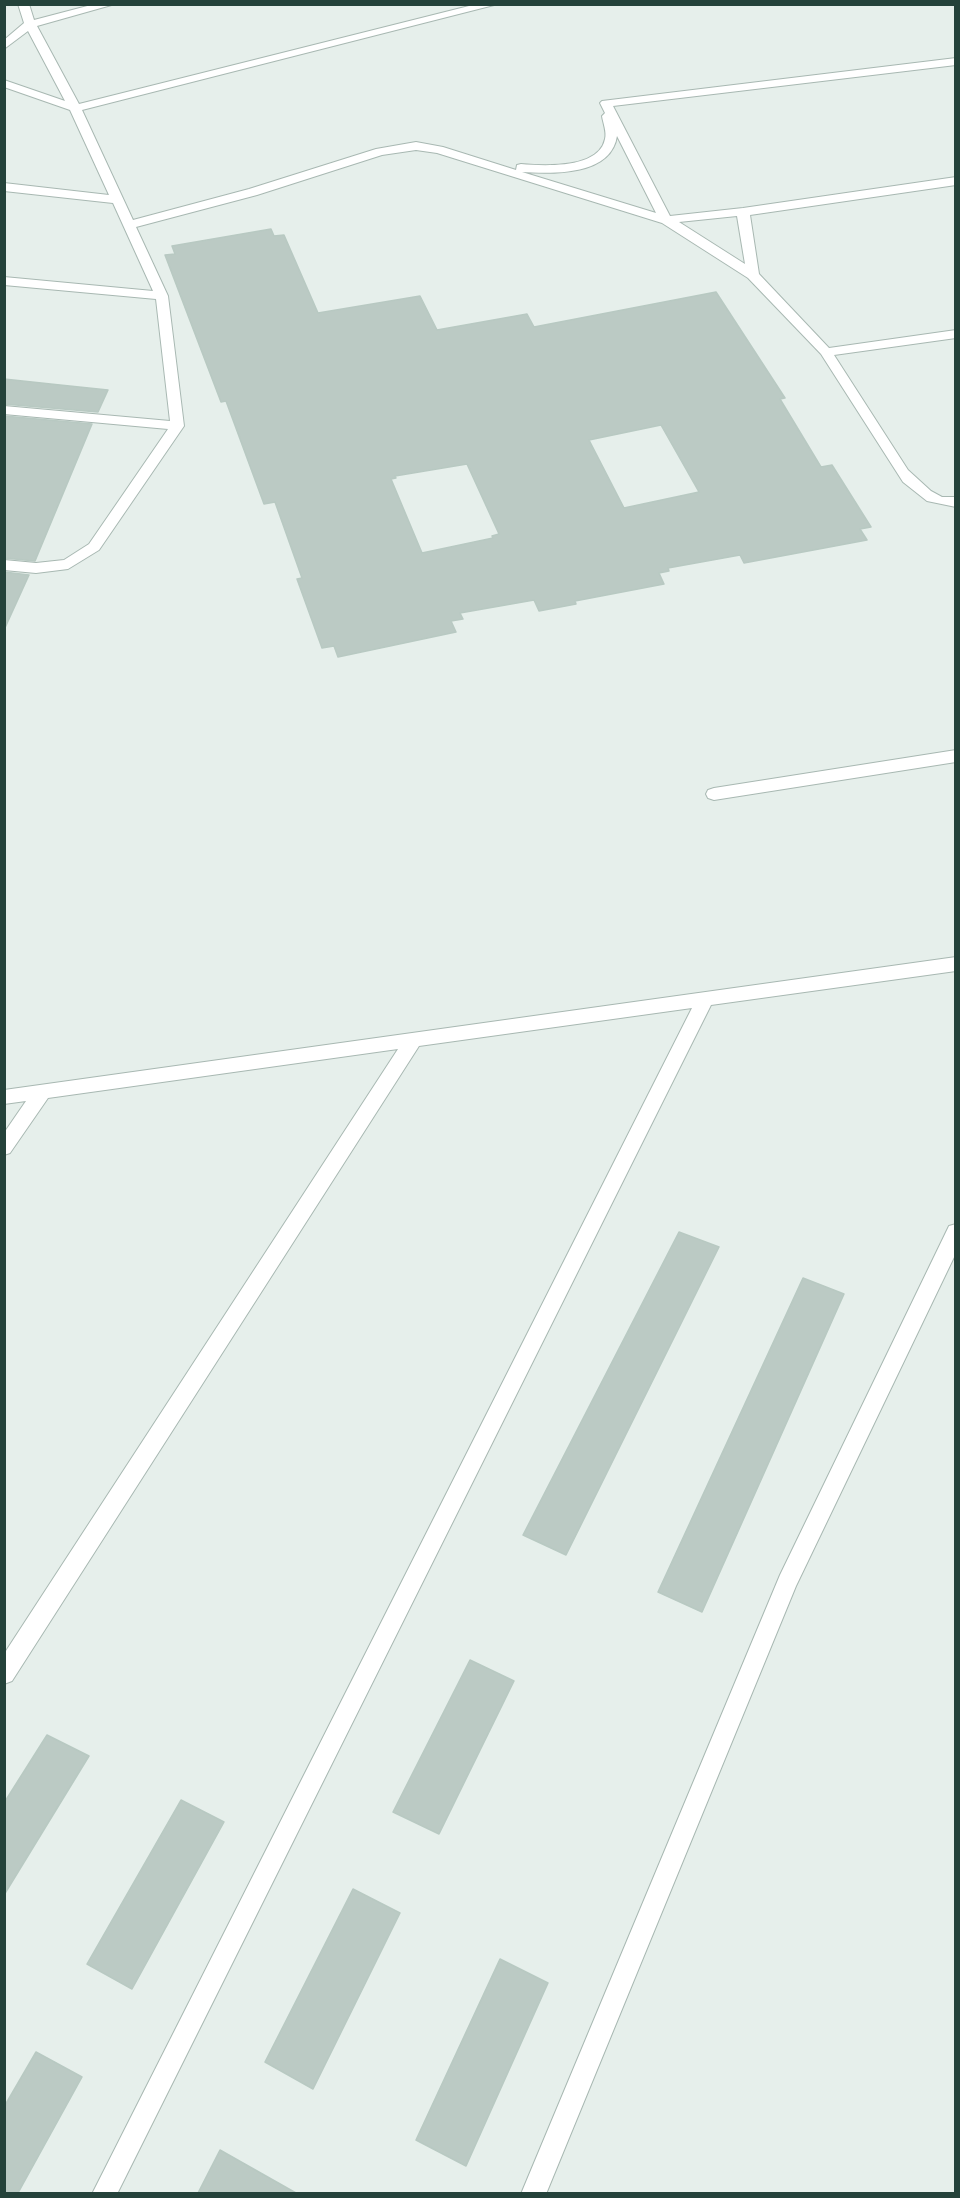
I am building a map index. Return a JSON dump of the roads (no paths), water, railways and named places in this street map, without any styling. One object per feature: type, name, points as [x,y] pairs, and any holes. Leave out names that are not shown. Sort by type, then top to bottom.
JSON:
[{"type":"street","points":[[4,565],[36,568],[68,564],[94,547],[177,426],[162,296],[75,108],[30,24],[23,4]]},
{"type":"street","points":[[4,46],[30,24],[110,4]]},
{"type":"street","points":[[4,83],[75,108],[493,4]]},
{"type":"street","points":[[606,103],[956,61]]},
{"type":"street","points":[[129,225],[253,192],[380,152],[416,146],[508,167],[546,170],[579,166],[603,154],[611,139],[606,103]]},
{"type":"street","points":[[606,103],[666,220]]},
{"type":"street","points":[[439,150],[666,220],[753,275],[826,352],[903,473],[918,490],[942,503],[956,502]]},
{"type":"street","points":[[666,220],[743,212],[956,182]]},
{"type":"street","points":[[4,187],[118,200]]},
{"type":"street","points":[[743,212],[753,275]]},
{"type":"street","points":[[4,281],[162,296]]},
{"type":"street","points":[[826,352],[956,334]]},
{"type":"street","points":[[4,410],[177,426]]},
{"type":"street","points":[[714,794],[956,756]]},
{"type":"street","points":[[4,1097],[956,964]]},
{"type":"street","points":[[104,2193],[706,998]]},
{"type":"street","points":[[4,1674],[414,1039]]},
{"type":"street","points":[[4,1148],[44,1090]]},
{"type":"street","points":[[533,2193],[787,1582],[956,1232]]}]
